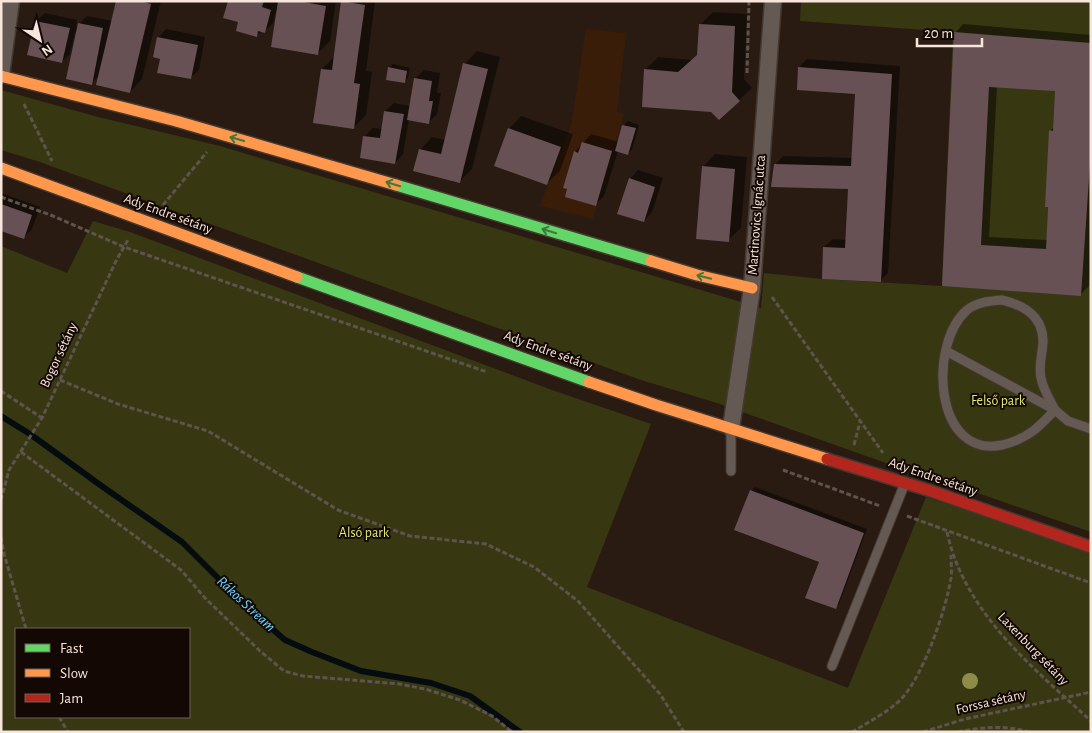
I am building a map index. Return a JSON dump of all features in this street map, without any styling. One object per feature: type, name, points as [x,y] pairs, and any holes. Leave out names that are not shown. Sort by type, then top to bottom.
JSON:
[{"type":"street","points":[[11,1],[1,76],[322,163],[697,275],[752,288]]},
{"type":"street","name":"Martinovics Ignác utca","points":[[731,428],[734,397],[752,288],[773,1]]},
{"type":"street","name":"Ady Endre sétány","points":[[1,168],[139,220],[584,380],[656,405],[905,483],[1091,548]]},
{"type":"lane","points":[[989,300],[1002,300],[1017,303],[1030,310],[1041,329],[1040,378],[1055,410],[1032,432],[1008,444],[993,447],[976,445],[967,440],[957,429],[949,414],[942,383],[946,351],[951,334],[958,320],[967,310],[976,304],[989,300]]},
{"type":"lane","points":[[946,351],[1055,410],[1068,420],[1091,429]]},
{"type":"lane","points":[[731,428],[731,471]]},
{"type":"lane","points":[[832,666],[905,483]]},
{"type":"path","points":[[22,101],[55,168]]},
{"type":"path","points":[[157,212],[208,152]]},
{"type":"path","name":"Bogor sétány","points":[[1,500],[9,470],[42,418],[116,261],[139,220]]},
{"type":"path","points":[[753,269],[886,456]]},
{"type":"path","points":[[60,380],[118,404],[208,431],[338,510],[410,536],[486,544],[534,567],[578,601],[660,694],[684,732]]},
{"type":"path","points":[[1,391],[42,418]]},
{"type":"path","points":[[853,448],[861,421]]},
{"type":"path","points":[[21,452],[147,543],[181,570],[205,598],[260,651],[284,671],[303,676],[400,684],[425,690],[460,700],[492,716],[512,732]]},
{"type":"path","name":"Laxenburg sétány","points":[[1091,582],[946,532],[951,552],[974,598],[990,623],[1064,697],[1091,721]]},
{"type":"path","points":[[1,537],[4,554],[26,628]]},
{"type":"path","points":[[852,732],[898,702],[915,679],[932,644],[942,612],[951,577],[951,552]]},
{"type":"path","name":"Forssa sétány","points":[[922,732],[965,719],[1091,692]]},
{"type":"path","points":[[60,718],[68,732]]},
{"type":"path","points":[[958,732],[1007,727],[1029,732]]},
{"type":"shaded area","points":[[586,29],[626,33],[617,112],[624,114],[593,219],[540,206],[571,125]]},
{"type":"green space","name":"Felső park","points":[[801,1],[1091,1],[1091,532],[883,462],[717,403],[641,380],[37,161],[1,150],[1,90],[98,117],[220,146],[761,308],[764,273],[822,279],[942,286],[953,32],[800,21]]},
{"type":"green space","name":"Alsó park","points":[[93,221],[130,232],[552,390],[651,424],[587,587],[848,688],[926,497],[1091,551],[1091,732],[1,732],[1,246],[67,273]]},
{"type":"building","points":[[116,1],[141,1],[151,4],[130,93],[96,85]]},
{"type":"building","points":[[228,1],[264,1],[262,7],[271,10],[265,33],[258,31],[257,37],[236,31],[238,22],[223,18]]},
{"type":"building","points":[[278,1],[298,1],[326,6],[318,55],[271,47]]},
{"type":"building","points":[[341,1],[365,5],[354,83],[360,84],[354,129],[313,123],[321,69],[332,70]]},
{"type":"building","points":[[35,21],[70,28],[62,63],[27,55]]},
{"type":"building","points":[[78,23],[103,28],[92,85],[66,79]]},
{"type":"building","points":[[699,24],[735,26],[732,92],[740,101],[719,120],[711,112],[642,107],[644,69],[678,72],[697,55]]},
{"type":"building","points":[[954,32],[1091,43],[1091,149],[1081,296],[942,286]],"holes":[[[989,87],[1055,91],[1053,131],[1049,130],[1045,207],[1048,207],[1046,249],[981,245]]]},
{"type":"building","points":[[157,37],[198,45],[191,79],[157,73],[160,59],[153,57]]},
{"type":"building","points":[[463,63],[488,69],[460,183],[413,171],[419,149],[441,154]]},
{"type":"building","points":[[388,67],[407,71],[405,83],[386,80]]},
{"type":"building","points":[[798,67],[892,74],[881,282],[822,279],[823,247],[845,248],[848,189],[771,187],[774,164],[851,166],[855,94],[797,90]]},
{"type":"building","points":[[414,78],[432,81],[429,101],[433,101],[429,124],[407,120]]},
{"type":"building","points":[[384,111],[404,114],[395,164],[360,158],[363,136],[380,138]]},
{"type":"building","points":[[622,125],[636,128],[628,155],[615,151]]},
{"type":"building","points":[[508,128],[561,147],[547,185],[494,166]]},
{"type":"building","points":[[582,142],[612,151],[596,206],[565,197],[567,189],[563,188],[574,151],[578,153]]},
{"type":"building","points":[[702,166],[735,169],[729,242],[696,239]]},
{"type":"building","points":[[629,178],[655,187],[644,222],[617,214]]},
{"type":"building","points":[[1,204],[32,215],[24,239],[1,231]]},
{"type":"building","points":[[750,490],[864,533],[836,609],[805,598],[819,562],[734,530]]},
{"type":"waterway","name":"Rákos Stream","points":[[1,416],[30,434],[182,542],[248,608],[285,640],[361,671],[431,683],[470,696],[520,732]]},
{"type":"traffic: fast","points":[[396,185],[651,261]]},
{"type":"traffic: fast","points":[[297,277],[589,382]]},
{"type":"traffic: slow","points":[[1,76],[176,121],[396,185]]},
{"type":"traffic: slow","points":[[1,168],[297,277]]},
{"type":"traffic: slow","points":[[651,261],[697,275],[752,288]]},
{"type":"traffic: slow","points":[[589,382],[827,459]]},
{"type":"traffic: jam","points":[[827,459],[931,491],[1091,547]]}]
